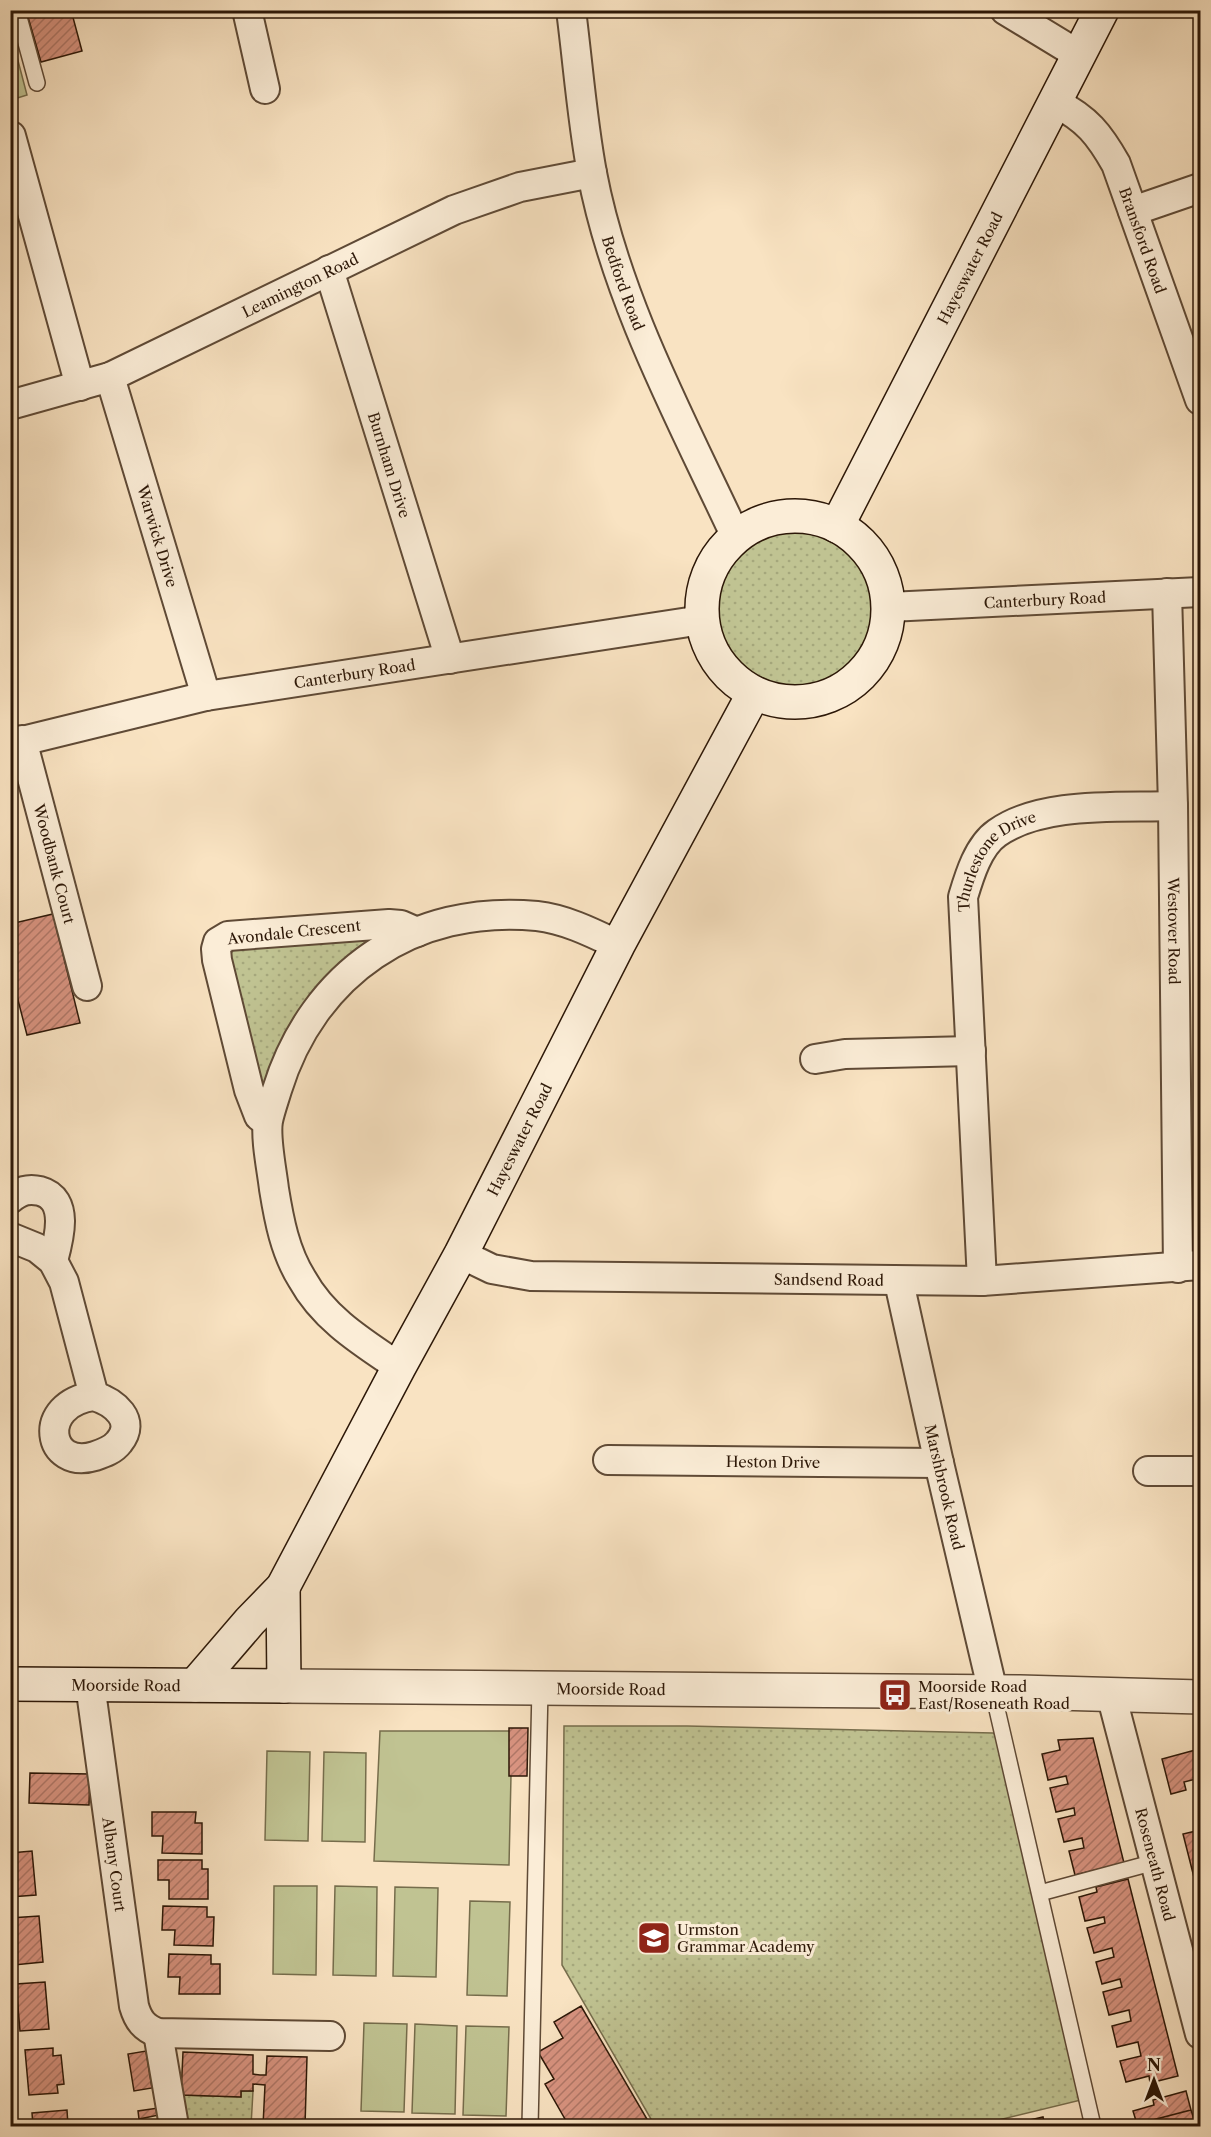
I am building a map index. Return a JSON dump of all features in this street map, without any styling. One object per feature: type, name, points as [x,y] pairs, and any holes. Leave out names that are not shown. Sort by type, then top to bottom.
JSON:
[{"type":"main road","name":"Hayeswater Road","points":[[837,526],[1102,10]]},
{"type":"main road","points":[[799,516],[819,519],[837,526],[857,539],[872,557],[883,578],[888,607],[884,637],[873,661],[855,681],[832,695],[806,702],[779,701],[754,693],[730,677],[711,651],[702,620],[704,589],[715,560],[736,537],[755,525],[776,518],[799,516]]},
{"type":"main road","name":"Hayeswater Road","points":[[195,1685],[250,1621],[283,1587],[461,1254],[618,945],[754,693]]},
{"type":"main road","name":"Hayeswater Road","points":[[283,1587],[284,1686]]},
{"type":"main road","name":"Moorside Road","points":[[15,1686],[90,1684],[993,1692],[1200,1697]]},
{"type":"street","points":[[247,10],[265,89]]},
{"type":"street","name":"Bedford Road","points":[[571,10],[592,173],[607,230],[635,313],[736,537]]},
{"type":"street","points":[[1005,10],[1080,55]]},
{"type":"street","name":"Bransford Road","points":[[1056,103],[1089,124],[1102,139],[1116,164],[1200,400]]},
{"type":"street","points":[[11,136],[80,386]]},
{"type":"street","name":"Leamington Road","points":[[10,405],[110,377],[453,210],[486,198],[555,179],[592,173]]},
{"type":"street","points":[[1133,211],[1200,188]]},
{"type":"street","name":"Burnham Drive","points":[[330,270],[450,659]]},
{"type":"street","name":"Warwick Drive","points":[[110,377],[206,696]]},
{"type":"street","name":"Canterbury Road","points":[[888,607],[1200,592]]},
{"type":"street","name":"Westover Road","points":[[1167,593],[1189,1267]]},
{"type":"street","name":"Canterbury Road","points":[[16,742],[206,696],[702,620]]},
{"type":"street","name":"Woodbank Court","points":[[16,742],[87,986]]},
{"type":"street","name":"Thurlestone Drive","points":[[982,1281],[963,897],[973,863],[995,834],[1026,818],[1060,810],[1173,806]]},
{"type":"street","name":"Avondale Crescent","points":[[399,1367],[352,1336],[332,1319],[301,1279],[284,1240],[270,1162],[267,1122],[285,1066],[304,1028],[326,997],[344,977],[374,954],[417,932],[463,919],[492,916],[538,916],[583,928],[618,945]]},
{"type":"street","name":"Avondale Crescent","points":[[267,1122],[259,1116],[249,1090],[217,960],[218,942],[228,936],[365,924],[401,925],[417,932]]},
{"type":"street","points":[[815,1059],[845,1054],[971,1051]]},
{"type":"street","points":[[10,1199],[19,1191],[34,1189],[46,1192],[56,1200],[60,1217],[59,1241],[53,1261]]},
{"type":"street","points":[[10,1237],[37,1248],[53,1261],[64,1282],[94,1396]]},
{"type":"street","name":"Sandsend Road","points":[[461,1254],[492,1269],[531,1276],[899,1282],[982,1281],[1189,1267]]},
{"type":"street","name":"Marshbrook Road","points":[[899,1282],[993,1692]]},
{"type":"street","name":"Heston Drive","points":[[608,1460],[939,1463]]},
{"type":"street","points":[[1148,1471],[1200,1471]]},
{"type":"street","name":"Albany Court","points":[[90,1684],[134,2006],[141,2024],[158,2033]]},
{"type":"street","name":"Roseneath Road","points":[[1111,1694],[1200,2034]]},
{"type":"street","points":[[174,2127],[158,2033],[330,2036]]},
{"type":"lane","points":[[17,10],[37,83]]},
{"type":"lane","points":[[530,2127],[540,1689]]},
{"type":"lane","points":[[993,1692],[1093,2127]]},
{"type":"lane","points":[[1040,1893],[1155,1862]]},
{"type":"green space","points":[[11,34],[27,95],[10,100]]},
{"type":"green space","points":[[795,531],[825,537],[839,544],[851,554],[861,566],[868,580],[874,610],[868,640],[861,654],[851,666],[839,676],[825,683],[795,689],[765,683],[751,676],[739,666],[729,654],[722,640],[716,610],[722,580],[729,566],[739,554],[751,544],[765,537]]},
{"type":"green space","points":[[368,939],[369,942],[267,1084],[261,1088],[228,958],[236,946]]},
{"type":"green space","name":"Urmston Grammar Academy","points":[[564,1726],[687,1726],[993,1733],[997,1736],[1081,2100],[974,2126],[655,2126],[562,1965]]},
{"type":"green space","points":[[380,1731],[512,1731],[509,1865],[374,1861]]},
{"type":"green space","points":[[267,1751],[310,1752],[308,1841],[265,1840]]},
{"type":"green space","points":[[324,1752],[366,1753],[365,1842],[322,1841]]},
{"type":"green space","points":[[274,1886],[317,1886],[316,1975],[273,1974]]},
{"type":"green space","points":[[335,1886],[377,1887],[376,1976],[333,1975]]},
{"type":"green space","points":[[395,1887],[438,1888],[436,1977],[393,1976]]},
{"type":"green space","points":[[470,1901],[510,1902],[507,1996],[467,1995]]},
{"type":"green space","points":[[364,2023],[407,2024],[404,2112],[361,2111]]},
{"type":"green space","points":[[415,2024],[457,2026],[455,2114],[412,2113]]},
{"type":"green space","points":[[466,2026],[509,2027],[506,2116],[463,2115]]},
{"type":"green space","points":[[241,2091],[253,2091],[251,2126],[187,2126],[181,2095],[241,2097]]},
{"type":"building","points":[[26,10],[71,10],[82,51],[41,62]]},
{"type":"building","points":[[53,914],[80,1023],[27,1035],[10,969],[10,924]]},
{"type":"building","points":[[509,1728],[528,1728],[527,1776],[509,1776]]},
{"type":"building","points":[[1093,1738],[1124,1863],[1075,1875],[1069,1851],[1084,1848],[1082,1838],[1064,1842],[1058,1819],[1075,1815],[1074,1808],[1056,1812],[1050,1788],[1068,1784],[1066,1776],[1048,1780],[1042,1754],[1060,1750],[1058,1740]]},
{"type":"building","points":[[1199,1749],[1200,1778],[1184,1782],[1186,1790],[1171,1794],[1162,1759]]},
{"type":"building","points":[[30,1773],[90,1774],[89,1805],[29,1803]]},
{"type":"building","points":[[152,1812],[196,1812],[195,1823],[202,1823],[202,1854],[162,1853],[163,1836],[152,1836]]},
{"type":"building","points":[[1200,1830],[1200,1901],[1183,1834]]},
{"type":"building","points":[[32,1851],[36,1895],[10,1897],[10,1853]]},
{"type":"building","points":[[158,1860],[202,1860],[202,1869],[208,1869],[208,1899],[169,1899],[169,1880],[158,1880]]},
{"type":"building","points":[[1128,1879],[1178,2076],[1150,2083],[1149,2076],[1126,2082],[1120,2061],[1141,2056],[1138,2042],[1117,2047],[1112,2026],[1131,2021],[1129,2010],[1109,2015],[1103,1992],[1122,1987],[1120,1979],[1102,1984],[1096,1962],[1114,1957],[1112,1948],[1094,1953],[1087,1928],[1105,1923],[1104,1917],[1085,1921],[1079,1897],[1097,1892],[1096,1887]]},
{"type":"building","points":[[163,1906],[207,1907],[207,1917],[214,1917],[213,1946],[174,1945],[175,1930],[162,1930]]},
{"type":"building","points":[[39,1916],[43,1962],[14,1965],[10,1918]]},
{"type":"building","points":[[169,1954],[211,1955],[211,1964],[220,1964],[220,1994],[179,1994],[180,1977],[168,1977]]},
{"type":"building","points":[[45,1982],[49,2029],[20,2031],[16,1984]]},
{"type":"building","points":[[581,2006],[651,2126],[569,2126],[545,2084],[554,2079],[538,2052],[563,2038],[554,2022]]},
{"type":"building","points":[[53,2048],[53,2056],[61,2055],[64,2084],[57,2085],[58,2093],[29,2095],[25,2050]]},
{"type":"building","points":[[146,2051],[152,2088],[134,2091],[128,2054]]},
{"type":"building","points":[[183,2052],[253,2055],[253,2074],[260,2075],[266,2075],[267,2056],[307,2057],[305,2126],[263,2126],[265,2085],[253,2084],[253,2091],[241,2091],[241,2097],[181,2095]]},
{"type":"building","points":[[1186,2091],[1191,2110],[1137,2124],[1133,2111],[1154,2105],[1153,2100]]},
{"type":"building","points":[[158,2108],[159,2115],[139,2119],[138,2111]]},
{"type":"building","points":[[67,2110],[68,2126],[33,2126],[32,2113]]},
{"type":"building","points":[[1191,2110],[1196,2126],[1138,2126],[1137,2124]]},
{"type":"building","points":[[1043,2117],[1045,2126],[1005,2126]]},
{"type":"building","points":[[159,2120],[160,2126],[140,2126],[140,2123]]},
{"type":"place","name":"Moorside Road East/Roseneath Road","points":[[895,1695]]},
{"type":"place","name":"Urmston Grammar Academy","points":[[654,1938]]}]
